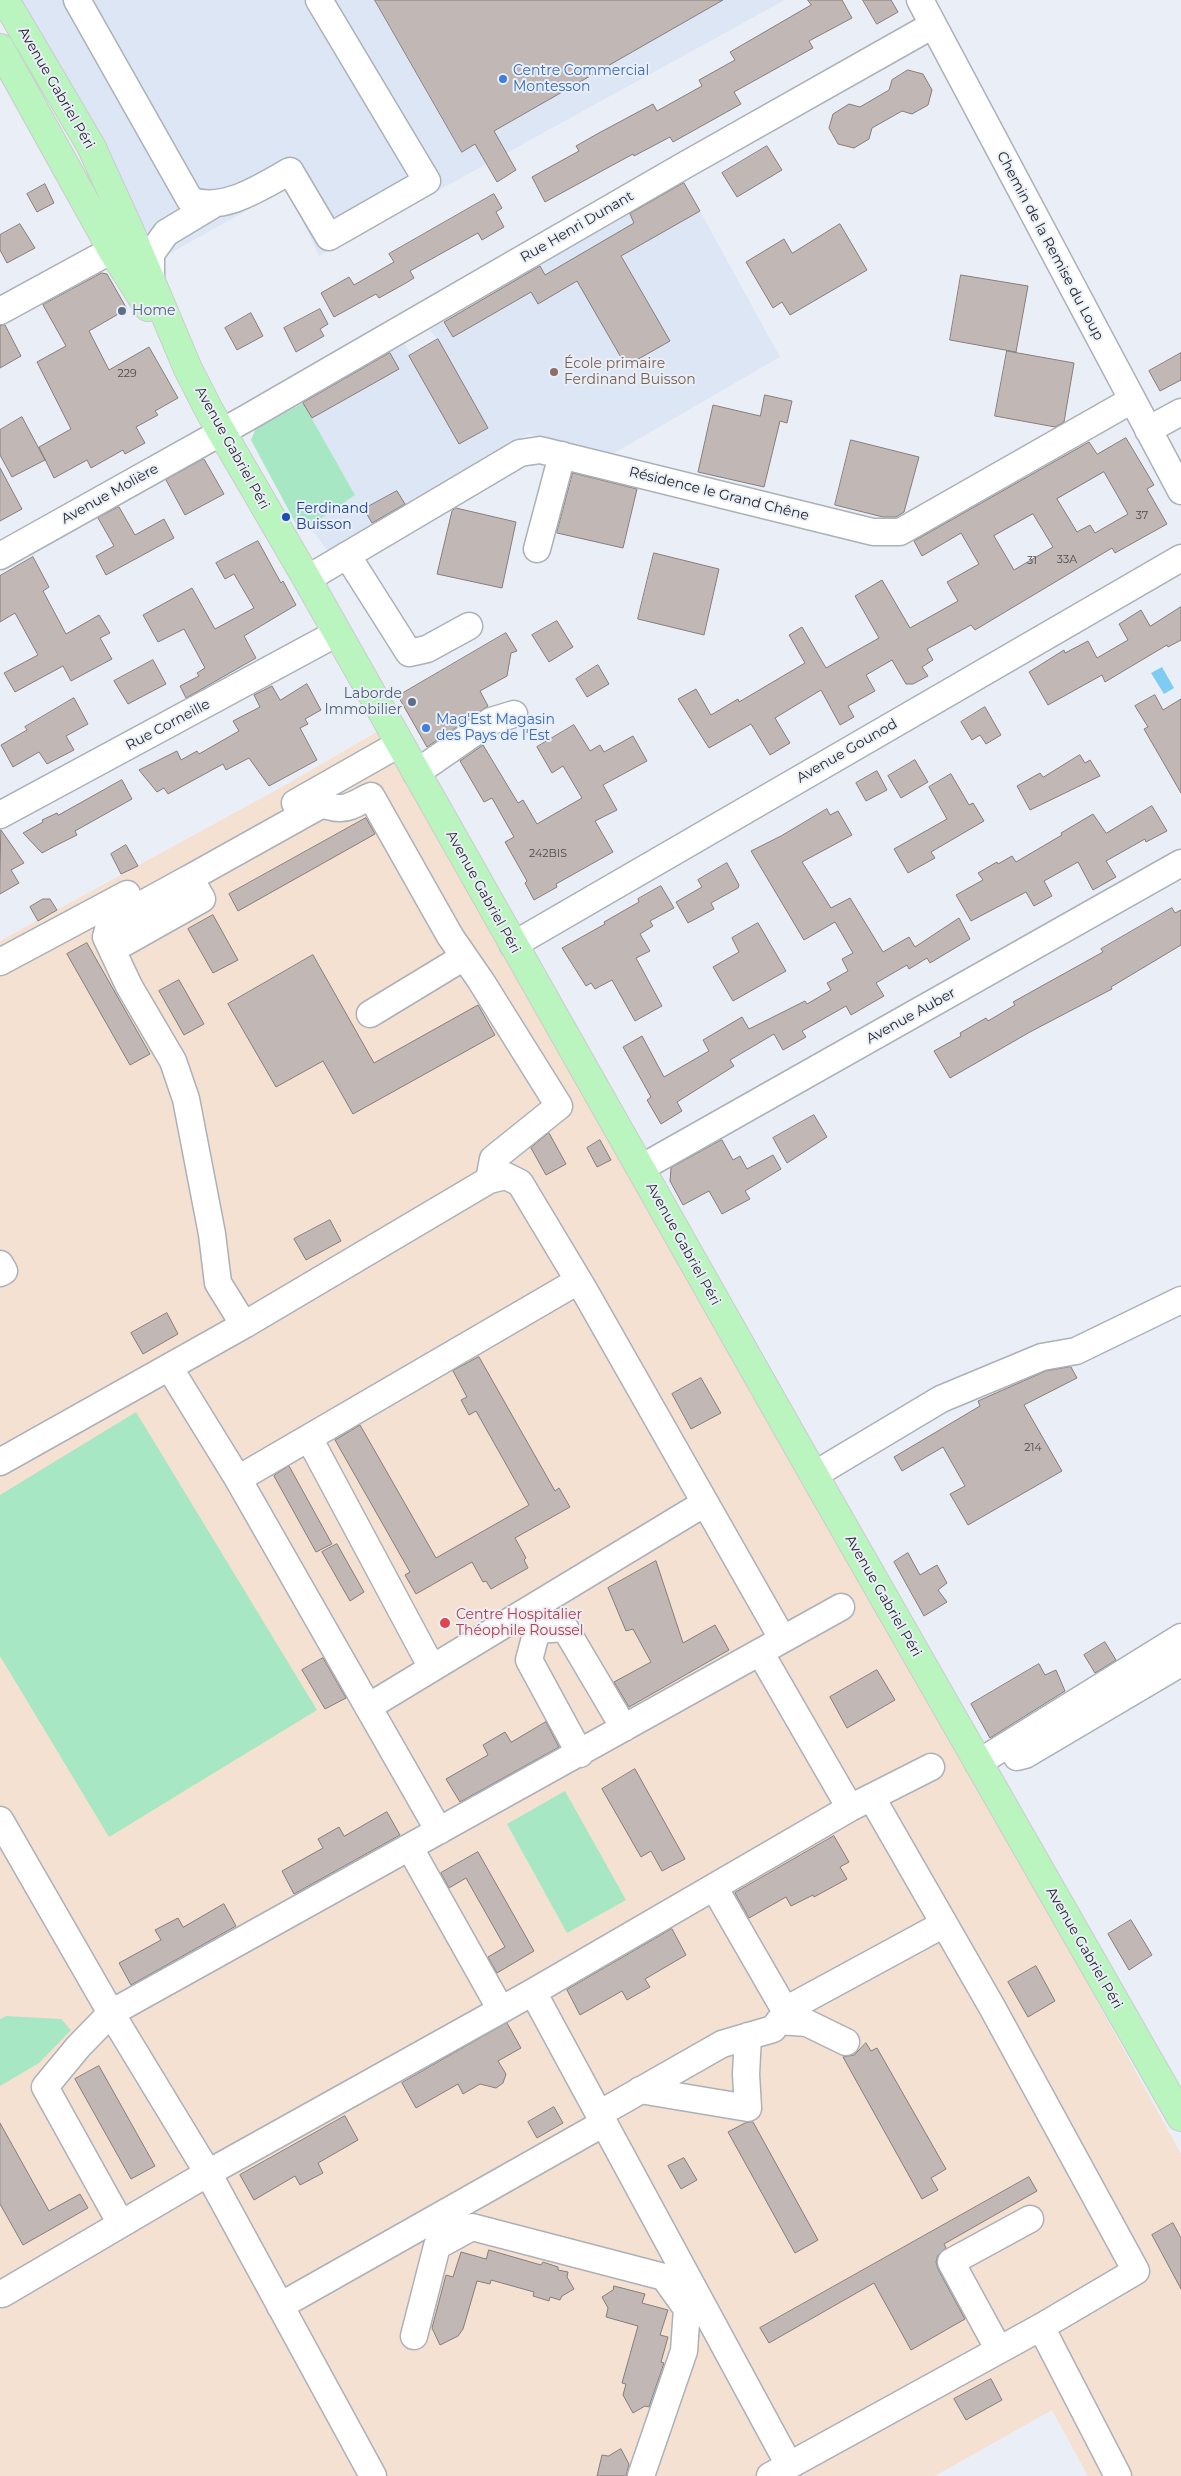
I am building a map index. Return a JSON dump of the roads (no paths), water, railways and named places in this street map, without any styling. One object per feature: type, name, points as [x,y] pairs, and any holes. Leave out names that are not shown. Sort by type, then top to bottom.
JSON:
[{"type":"main road","name":"Avenue Gabriel Péri","points":[[5,0],[91,146],[188,369]]},
{"type":"main road","name":"Avenue Gabriel Péri","points":[[2,56],[112,250],[188,369],[221,431],[307,579],[814,1475],[1181,2117]]},
{"type":"street","points":[[78,0],[190,200],[202,204],[214,204]]},
{"type":"street","points":[[151,281],[151,254],[166,232],[214,204],[252,192],[290,171],[329,237],[427,181],[319,0]]},
{"type":"street","name":"Chemin de la Remise du Loup","points":[[920,0],[1181,491]]},
{"type":"street","name":"Rue Henri Dunant","points":[[221,431],[685,165],[934,25]]},
{"type":"street","points":[[0,311],[112,250]]},
{"type":"street","name":"Résidence le Grand Chêne","points":[[307,579],[520,452],[540,450],[873,532],[900,532],[1132,400]]},
{"type":"street","points":[[1148,430],[1181,412]]},
{"type":"street","name":"Avenue Molière","points":[[0,556],[221,431]]},
{"type":"street","points":[[538,549],[562,455]]},
{"type":"street","points":[[347,555],[409,653],[427,649],[470,626]]},
{"type":"street","name":"Avenue Gounod","points":[[513,945],[1181,558]]},
{"type":"street","name":"Rue Corneille","points":[[0,816],[337,633]]},
{"type":"street","points":[[416,773],[491,721],[514,714]]},
{"type":"street","points":[[0,962],[399,744]]},
{"type":"street","points":[[244,1325],[218,1284],[212,1234],[186,1099],[173,1061],[129,986],[106,937],[110,922],[319,806],[328,804],[339,808],[349,807],[370,796],[450,936],[558,1106],[493,1159],[489,1180]]},
{"type":"street","name":"Avenue Auber","points":[[641,1168],[1181,863]]},
{"type":"street","points":[[370,1014],[464,957]]},
{"type":"street","points":[[0,1462],[244,1325],[489,1180],[506,1176],[520,1182],[705,1503],[771,1645],[861,1803],[944,1924],[1136,2271],[1041,2327],[779,2471],[728,2353],[533,1992]]},
{"type":"street","points":[[0,1264],[4,1271],[0,1273]]},
{"type":"street","points":[[238,1479],[578,1281]]},
{"type":"street","points":[[814,1475],[941,1399],[1042,1357],[1076,1351],[1181,1300]]},
{"type":"street","points":[[169,1366],[238,1479],[439,1831]]},
{"type":"street","points":[[309,1438],[432,1668]]},
{"type":"street","points":[[368,1707],[432,1668],[531,1621],[705,1503]]},
{"type":"street","points":[[121,2224],[46,2087],[78,2047],[111,2013],[580,1754],[841,1607]]},
{"type":"street","points":[[531,1621],[565,1628],[624,1728]]},
{"type":"street","points":[[531,1621],[529,1660],[580,1754]]},
{"type":"street","points":[[979,1765],[1181,1637]]},
{"type":"street","points":[[979,1765],[1026,1754],[1181,1663]]},
{"type":"street","points":[[2,2294],[208,2173],[533,1992],[861,1803],[931,1767]]},
{"type":"street","points":[[0,1820],[111,2013],[208,2173],[372,2476]]},
{"type":"street","points":[[410,1848],[501,2010]]},
{"type":"street","points":[[714,1887],[783,2016],[807,2023],[846,2042]]},
{"type":"street","points":[[280,2306],[431,2236],[466,2215],[640,2090],[722,2044],[773,2029],[791,2007],[944,1924]]},
{"type":"street","points":[[640,2090],[748,2108],[746,2074],[748,2036]]},
{"type":"street","points":[[466,2215],[664,2277],[687,2309],[684,2351],[641,2476]]},
{"type":"street","points":[[999,2350],[952,2262],[1030,2219]]},
{"type":"street","points":[[414,2336],[431,2236]]},
{"type":"street","points":[[1041,2327],[1118,2476]]},
{"type":"street","points":[[684,2351],[728,2353]]},
{"type":"water","points":[[1162,667],[1174,688],[1164,694],[1151,673]]},
{"type":"place","name":"Centre Commercial Montesson","points":[[503,79]]},
{"type":"place","name":"Home","points":[[122,311]]},
{"type":"place","name":"École primaire Ferdinand Buisson","points":[[554,372]]},
{"type":"place","name":"Ferdinand Buisson","points":[[286,517]]},
{"type":"place","name":"Laborde Immobilier","points":[[412,702]]},
{"type":"place","name":"Mag'Est Magasin des Pays de l'Est","points":[[426,728]]},
{"type":"place","name":"Centre Hospitalier Théophile Roussel","points":[[445,1623]]}]
